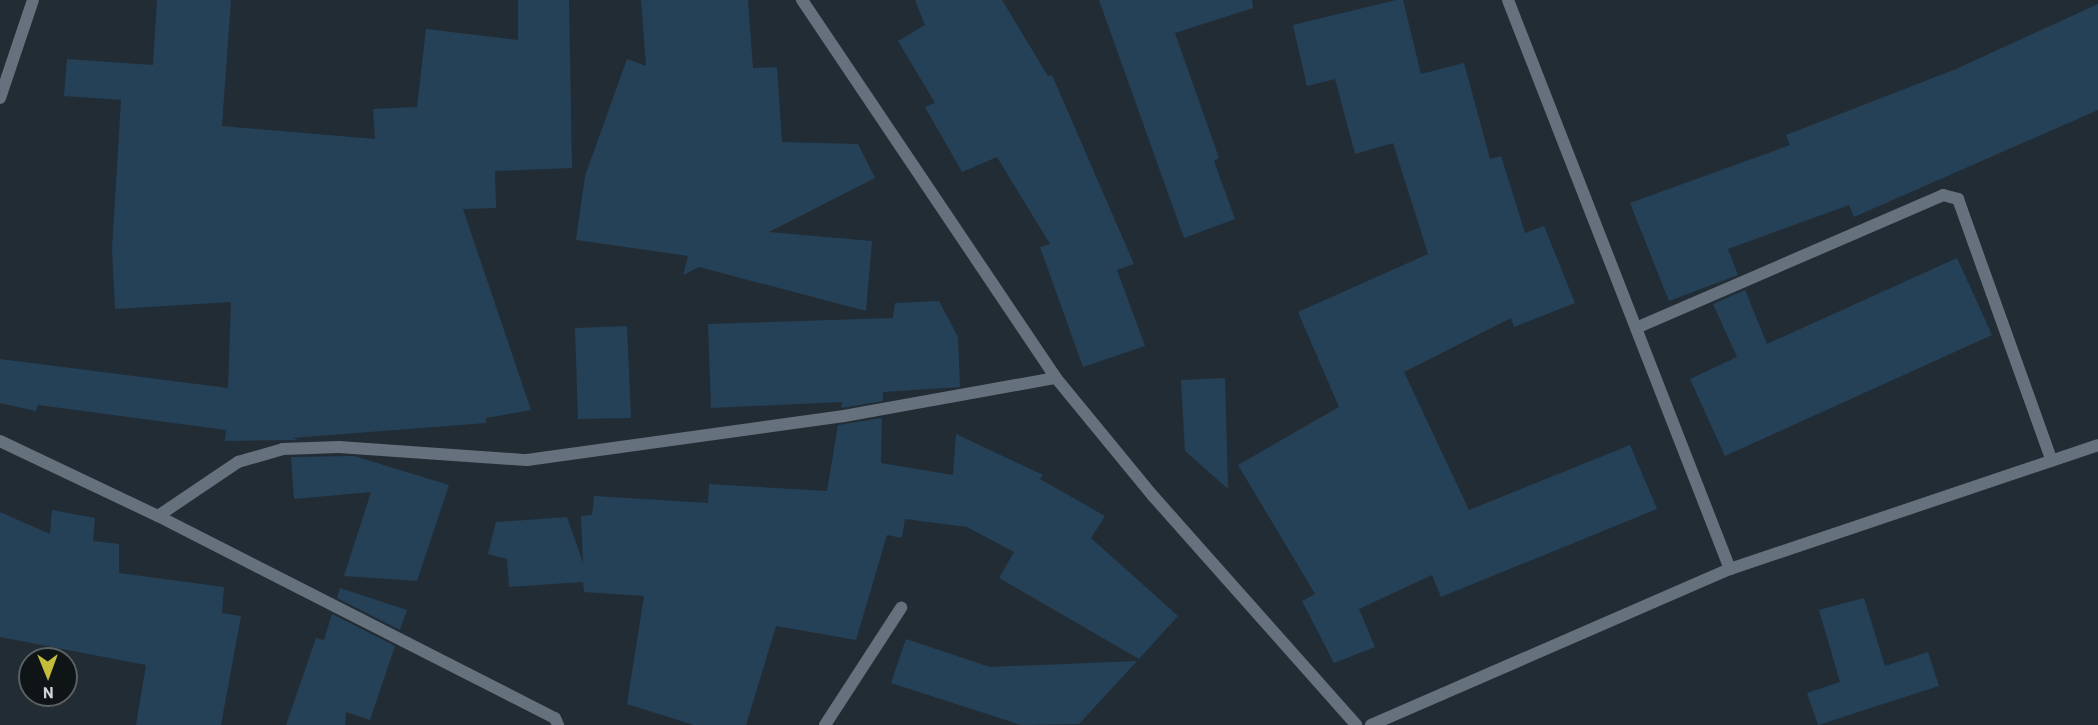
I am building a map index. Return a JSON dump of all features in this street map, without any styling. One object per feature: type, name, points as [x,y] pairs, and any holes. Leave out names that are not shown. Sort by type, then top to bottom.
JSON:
[{"type":"street","points":[[0,98],[33,0]]},
{"type":"street","points":[[802,0],[1056,378],[1152,496],[1356,725]]},
{"type":"street","points":[[1508,0],[1730,569]]},
{"type":"street","points":[[1636,328],[1943,195],[1958,199],[2052,461]]},
{"type":"street","points":[[158,516],[238,462],[283,449],[339,447],[527,460],[844,416],[1056,378]]},
{"type":"street","points":[[0,441],[158,516],[555,718],[558,725]]},
{"type":"street","points":[[1371,725],[1730,569],[2098,445]]},
{"type":"street","points":[[825,725],[901,608]]},
{"type":"building","points":[[157,0],[231,0],[222,126],[375,139],[373,109],[417,107],[426,29],[518,40],[518,0],[569,0],[572,168],[495,171],[496,208],[463,209],[531,410],[486,418],[486,423],[292,438],[299,440],[225,441],[226,430],[38,405],[36,411],[0,403],[0,359],[228,388],[231,302],[115,309],[112,249],[121,100],[64,96],[67,59],[153,65]]},
{"type":"building","points":[[641,0],[748,0],[753,68],[777,67],[782,142],[858,144],[875,178],[769,232],[872,241],[866,311],[699,267],[683,275],[688,256],[576,240],[585,176],[627,59],[646,66]]},
{"type":"building","points":[[915,0],[1002,0],[1048,76],[1052,75],[1134,264],[1117,270],[1145,346],[1083,367],[1040,247],[1050,244],[997,157],[962,172],[925,107],[935,103],[898,41],[925,25]]},
{"type":"building","points":[[1099,0],[1252,0],[1253,8],[1175,33],[1219,158],[1214,161],[1235,219],[1184,238]]},
{"type":"building","points":[[1403,0],[1421,74],[1464,63],[1490,159],[1501,156],[1525,233],[1544,226],[1575,303],[1514,327],[1511,318],[1404,372],[1469,510],[1630,445],[1657,509],[1441,597],[1432,575],[1359,609],[1375,647],[1334,663],[1302,601],[1315,594],[1238,465],[1339,407],[1298,312],[1428,254],[1393,143],[1355,154],[1335,79],[1307,86],[1293,25]]},
{"type":"building","points":[[2098,4],[2098,110],[1854,217],[1849,205],[1728,249],[1738,275],[1669,301],[1630,203],[1790,145],[1786,135],[1956,69]]},
{"type":"building","points":[[1957,258],[1992,335],[1725,456],[1690,379],[1737,357],[1713,304],[1745,290],[1767,344]]},
{"type":"building","points":[[939,301],[958,337],[960,387],[883,392],[883,401],[841,408],[842,402],[711,408],[708,324],[893,318],[895,303]]},
{"type":"building","points":[[627,326],[631,418],[578,419],[575,328]]},
{"type":"building","points":[[1225,378],[1228,489],[1185,451],[1181,380]]},
{"type":"building","points":[[882,418],[881,463],[953,475],[956,434],[1043,475],[1040,479],[1105,516],[1091,538],[1178,616],[1139,659],[999,578],[1014,552],[967,527],[905,519],[902,538],[887,535],[856,640],[776,626],[746,725],[694,725],[627,704],[644,596],[584,592],[583,582],[509,587],[507,559],[488,554],[496,522],[567,517],[583,563],[581,516],[592,515],[594,496],[708,503],[709,484],[827,491],[838,425]]},
{"type":"building","points":[[354,456],[449,485],[417,581],[344,576],[371,492],[294,499],[291,457]]},
{"type":"building","points":[[52,510],[95,518],[93,541],[119,544],[119,573],[224,587],[222,613],[241,616],[221,725],[136,725],[146,665],[78,652],[78,647],[52,647],[0,637],[0,512],[50,534]]},
{"type":"building","points":[[340,588],[407,610],[400,630],[337,598]]},
{"type":"building","points":[[1864,598],[1885,666],[1928,652],[1939,686],[1818,725],[1807,693],[1840,682],[1819,610]]},
{"type":"building","points":[[332,614],[395,646],[370,720],[346,712],[345,725],[286,725],[316,638],[324,640]]},
{"type":"building","points":[[906,639],[990,667],[1137,661],[1079,724],[1021,725],[891,683]]}]
